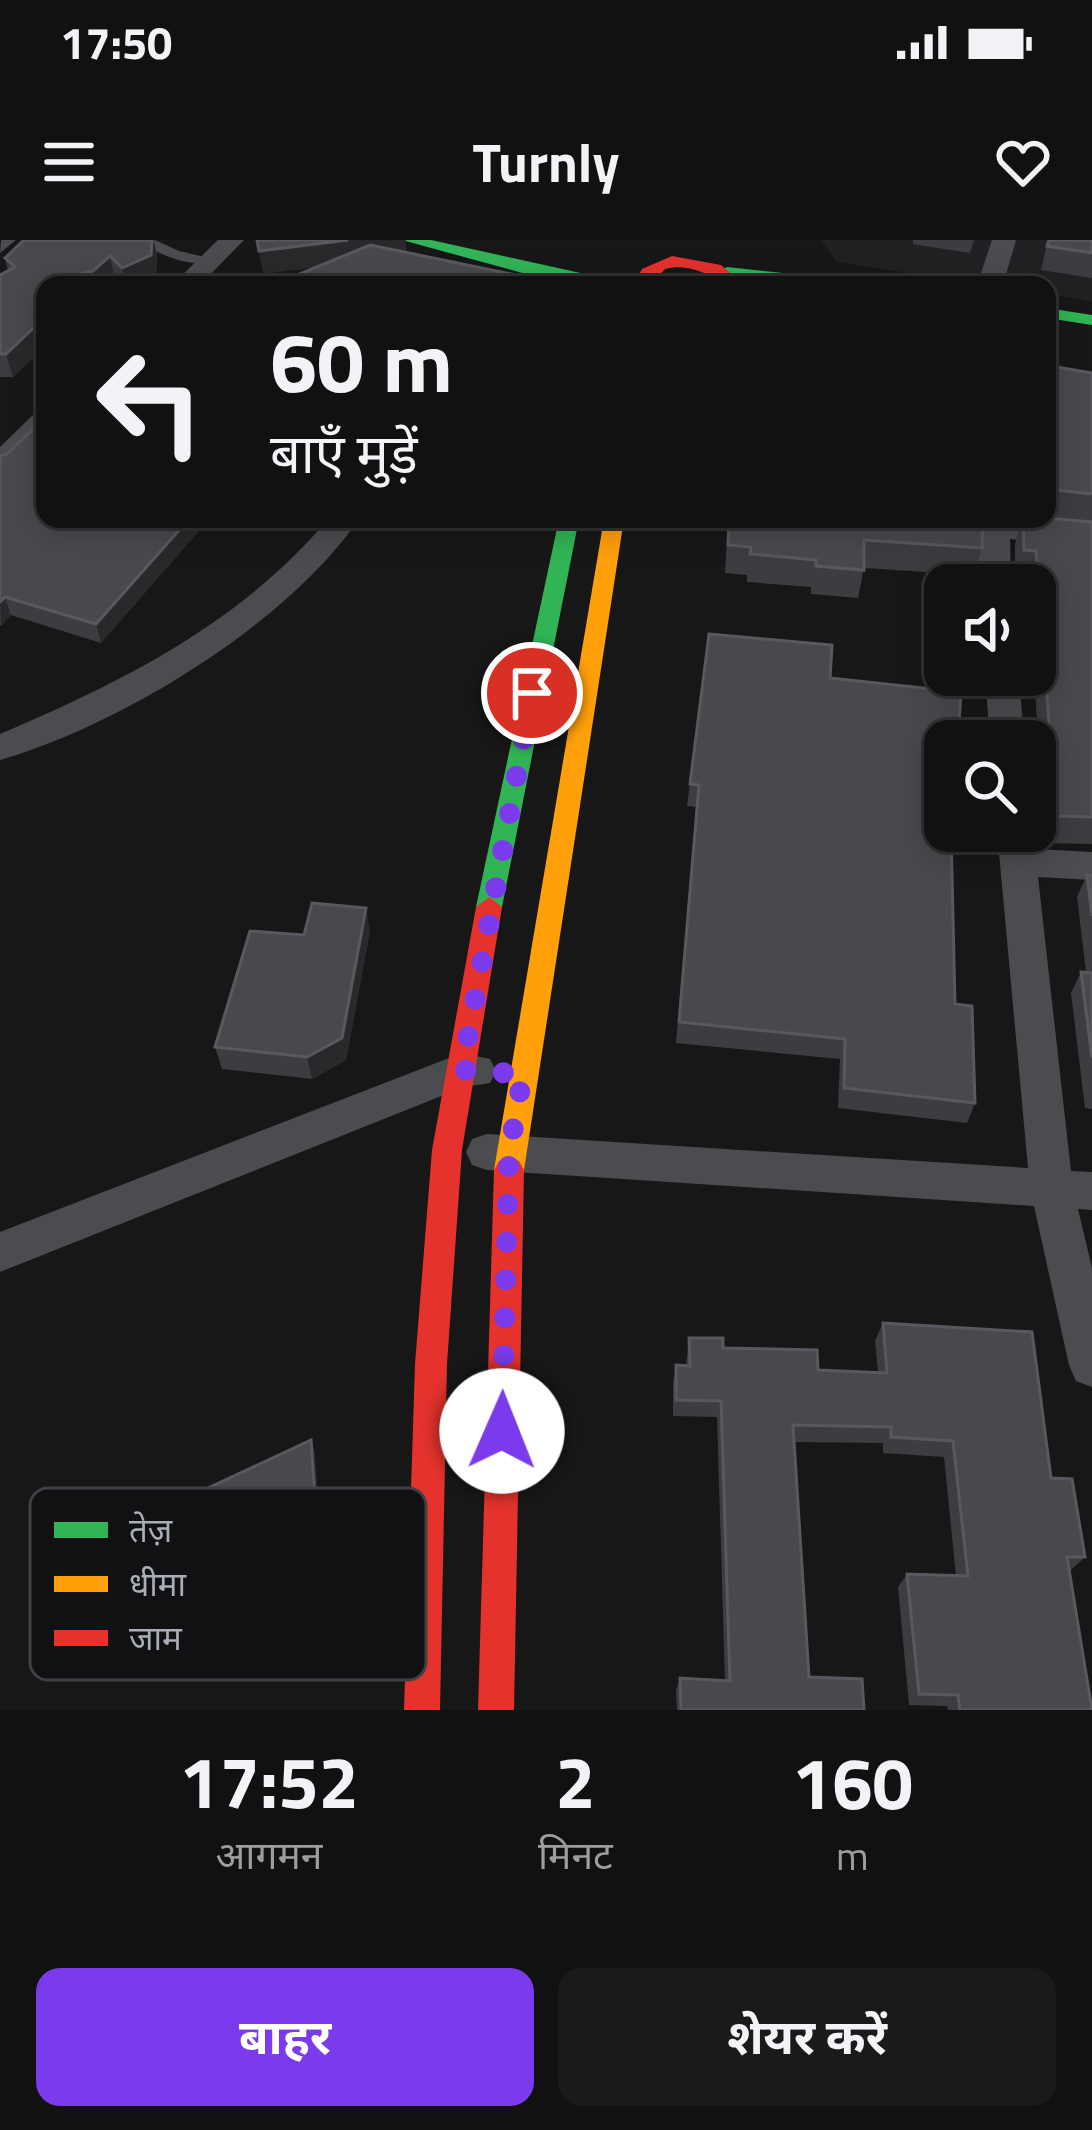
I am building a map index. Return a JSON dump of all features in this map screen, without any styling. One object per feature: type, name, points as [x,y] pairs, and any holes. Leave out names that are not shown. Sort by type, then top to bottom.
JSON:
[{"type":"main road","points":[[411,240],[580,276]]},
{"type":"main road","points":[[804,254],[835,276]]},
{"type":"main road","points":[[519,264],[664,263],[791,276]]},
{"type":"main road","points":[[1056,314],[1092,320]]},
{"type":"main road","points":[[426,1537],[430,1364],[447,1150],[504,824],[567,528]]},
{"type":"main road","points":[[496,1710],[509,1153],[613,528]]},
{"type":"main road","points":[[422,1710],[423,1680]]},
{"type":"street","points":[[197,276],[232,240]]},
{"type":"street","points":[[993,276],[1004,240]]},
{"type":"street","points":[[0,463],[36,432]]},
{"type":"street","points":[[0,748],[206,646],[313,562],[338,528]]},
{"type":"street","points":[[993,564],[997,532],[1021,528]]},
{"type":"street","points":[[1034,528],[1092,536]]},
{"type":"street","points":[[1017,852],[1072,1189],[1092,1365]]},
{"type":"street","points":[[1039,852],[1092,866]]},
{"type":"street","points":[[0,1252],[462,1070],[523,1074]]},
{"type":"street","points":[[447,1150],[1072,1189]]},
{"type":"lane","points":[[0,249],[9,240]]},
{"type":"lane","points":[[144,240],[176,255],[195,276]]},
{"type":"shaded area","points":[[821,240],[1092,240],[1092,301],[1056,295],[1056,276],[929,276],[837,262]]},
{"type":"building","points":[[24,240],[152,240],[151,255],[122,268],[110,256],[81,276],[36,276],[36,326],[6,354],[0,354],[0,275],[15,267],[5,258]]},
{"type":"building","points":[[257,240],[348,240],[259,251]]},
{"type":"building","points":[[1049,240],[1092,240],[1092,253],[1047,246]]},
{"type":"building","points":[[370,245],[521,276],[295,276]]},
{"type":"building","points":[[1056,367],[1092,373],[1092,494],[1056,490]]},
{"type":"building","points":[[36,429],[36,528],[181,528],[96,624],[5,597],[0,602],[0,456]]},
{"type":"building","points":[[1056,519],[1092,522],[1092,817],[1056,816],[1056,720],[1049,720],[1047,696],[1056,696],[1056,564],[1037,564],[1036,551],[1024,550],[1023,528],[1056,528]]},
{"type":"building","points":[[729,528],[983,528],[982,548],[864,540],[864,570],[750,554],[751,547],[728,545]]},
{"type":"building","points":[[709,634],[832,645],[830,678],[924,688],[924,696],[961,696],[959,720],[924,720],[924,852],[951,852],[955,1004],[972,1006],[975,1103],[844,1088],[845,1039],[679,1022],[699,785],[690,784]]},
{"type":"building","points":[[1087,875],[1092,876],[1092,916]]},
{"type":"building","points":[[312,903],[366,908],[342,1038],[307,1057],[215,1047],[250,931],[304,935]]},
{"type":"building","points":[[1081,972],[1092,973],[1092,1058]]},
{"type":"building","points":[[883,1323],[1032,1332],[1051,1478],[1072,1479],[1085,1557],[1067,1557],[1092,1710],[960,1710],[958,1695],[919,1694],[907,1574],[968,1576],[953,1441],[891,1437],[891,1427],[793,1425],[809,1677],[862,1679],[864,1710],[681,1710],[680,1678],[730,1681],[721,1401],[676,1400],[676,1365],[690,1366],[689,1338],[723,1338],[723,1348],[817,1350],[818,1370],[887,1373]]},
{"type":"building","points":[[311,1440],[314,1488],[208,1488]]},
{"type":"traffic: fast","points":[[411,240],[564,276]]},
{"type":"traffic: fast","points":[[727,272],[764,276]]},
{"type":"traffic: fast","points":[[1056,314],[1092,320]]},
{"type":"traffic: fast","points":[[489,907],[567,528]]},
{"type":"traffic: slow","points":[[509,1170],[613,528]]},
{"type":"traffic: jam","points":[[647,276],[672,261],[701,264],[727,276]]},
{"type":"traffic: jam","points":[[426,1556],[431,1364],[447,1150],[489,907]]},
{"type":"traffic: jam","points":[[496,1710],[509,1170]]},
{"type":"traffic: jam","points":[[422,1710],[423,1680]]},
{"type":"route","points":[[502,1431],[509,1153],[523,1074],[462,1070],[504,824],[532,693]]}]
